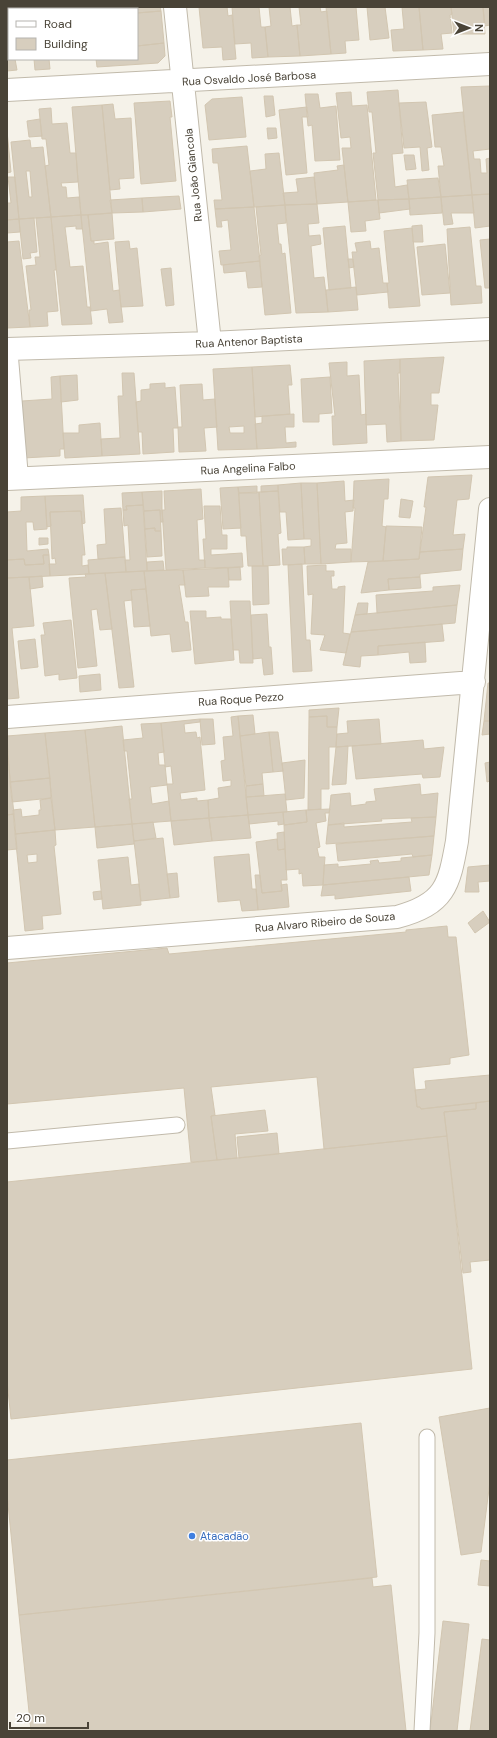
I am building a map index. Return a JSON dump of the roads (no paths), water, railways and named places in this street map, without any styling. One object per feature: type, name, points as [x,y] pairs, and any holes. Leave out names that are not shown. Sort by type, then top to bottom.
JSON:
[{"type":"street","name":"Rua João Giancola","points":[[175,7],[210,343]]},
{"type":"street","name":"Rua Osvaldo José Barbosa","points":[[7,90],[183,82],[490,64]]},
{"type":"street","name":"Rua Antenor Baptista","points":[[7,349],[210,343],[490,329]]},
{"type":"street","points":[[7,358],[12,479]]},
{"type":"street","name":"Rua Angelina Falbo","points":[[12,479],[490,457]]},
{"type":"street","name":"Rua Alvaro Ribeiro de Souza","points":[[7,948],[397,917],[416,912],[430,904],[442,893],[452,872],[457,841],[490,509]]},
{"type":"street","name":"Rua Roque Pezzo","points":[[7,717],[474,682]]},
{"type":"lane","points":[[7,1141],[177,1125]]},
{"type":"lane","points":[[422,1731],[427,1633],[427,1437]]},
{"type":"place","name":"Atacadão","points":[[192,1536]]}]
